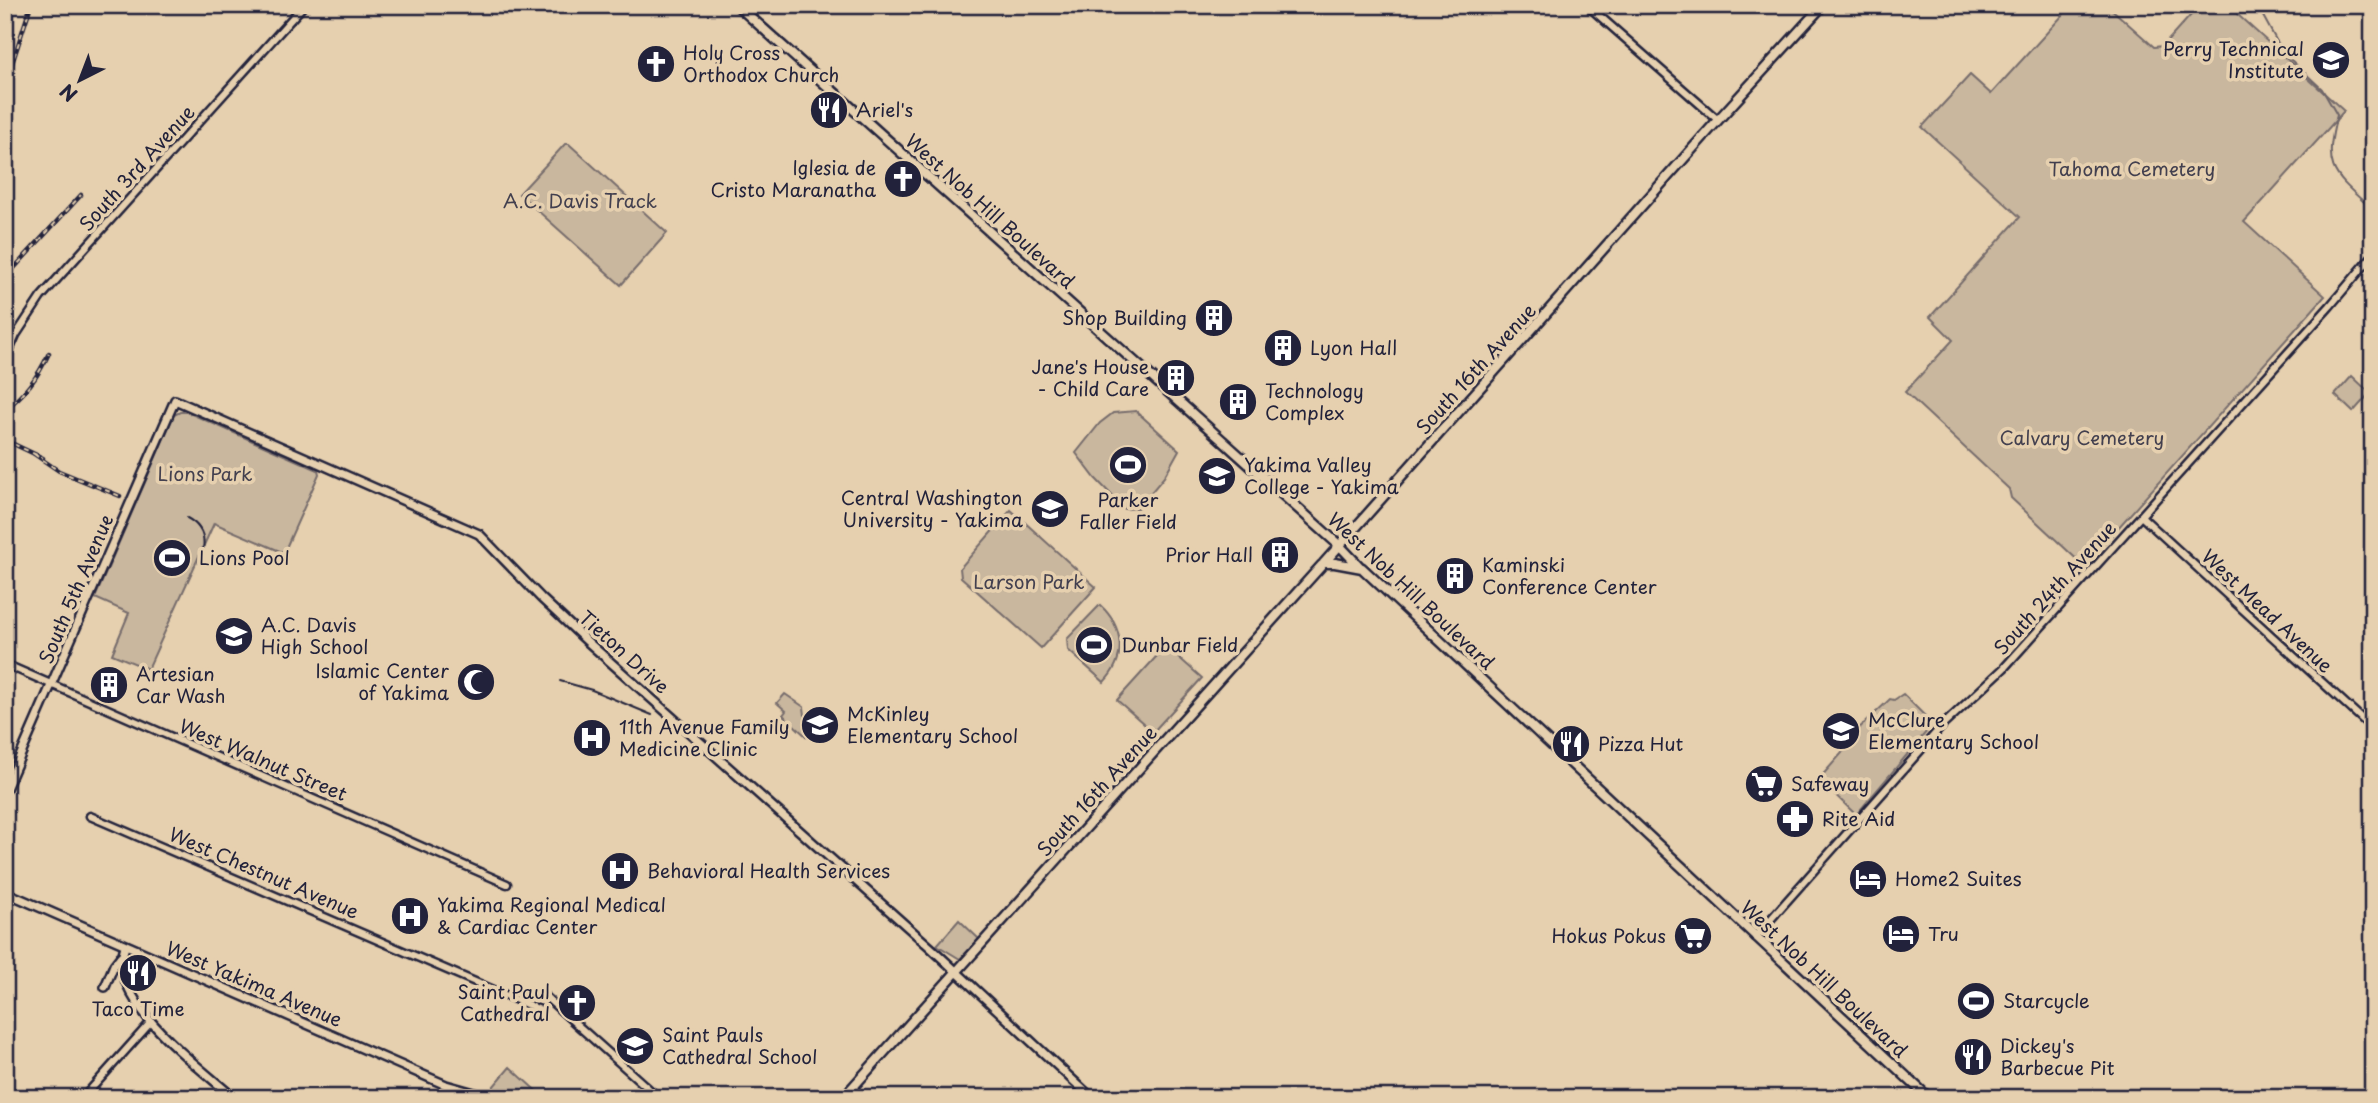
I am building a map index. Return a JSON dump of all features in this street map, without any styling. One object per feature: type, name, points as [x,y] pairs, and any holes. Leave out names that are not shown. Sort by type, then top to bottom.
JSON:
[{"type":"main road","name":"West Nob Hill Boulevard","points":[[737,5],[1340,546],[1929,1098]]},
{"type":"main road","name":"South 16th Avenue","points":[[843,1098],[1823,5]]},
{"type":"main road","name":"South 5th Avenue","points":[[5,791],[175,400]]},
{"type":"main road","name":"Tieton Drive","points":[[175,400],[480,534],[541,598],[589,643],[956,972],[1092,1098]]},
{"type":"main road","points":[[1323,564],[1335,563],[1361,568]]},
{"type":"main road","name":"West Yakima Avenue","points":[[5,892],[446,1085],[492,1098]]},
{"type":"main road","points":[[125,946],[106,987],[113,981],[125,979]]},
{"type":"main road","points":[[121,956],[132,999],[151,1022],[233,1098]]},
{"type":"street","name":"South 3rd Avenue","points":[[5,360],[16,335],[41,297],[304,5]]},
{"type":"street","points":[[1587,5],[1718,120]]},
{"type":"street","name":"South 24th Avenue","points":[[1755,937],[1942,726],[2004,668],[2373,255]]},
{"type":"street","name":"West Mead Avenue","points":[[2141,516],[2373,729]]},
{"type":"street","name":"West Walnut Street","points":[[5,664],[507,884]]},
{"type":"street","name":"West Chestnut Avenue","points":[[90,816],[540,1010]]},
{"type":"street","points":[[546,997],[659,1098]]},
{"type":"street","points":[[83,1098],[151,1022]]},
{"type":"green space","name":"Tahoma Cemetery","points":[[2072,5],[2107,5],[2154,47],[2163,46],[2200,5],[2227,5],[2344,111],[2244,222],[2325,296],[2084,566],[2011,498],[2009,489],[1905,392],[1953,340],[1930,317],[2020,217],[1922,127],[1970,75],[1991,94]]},
{"type":"green space","name":"A.C. Davis Track","points":[[565,144],[569,144],[667,233],[621,285],[519,194]]},
{"type":"green space","points":[[2352,376],[2370,393],[2353,412],[2335,395]]},
{"type":"green space","name":"Parker Faller Field","points":[[1136,411],[1179,450],[1164,477],[1138,508],[1125,509],[1095,478],[1076,453],[1100,423],[1113,413]]},
{"type":"green space","name":"Lions Park","points":[[187,412],[318,470],[319,474],[282,552],[214,523],[148,669],[112,654],[129,613],[95,598],[174,415]]},
{"type":"green space","name":"Larson Park","points":[[1011,510],[1096,587],[1041,648],[961,577],[960,568]]},
{"type":"green space","name":"Dunbar Field","points":[[1100,605],[1114,623],[1120,643],[1116,663],[1104,682],[1068,650],[1067,639]]},
{"type":"green space","points":[[1166,646],[1202,678],[1153,732],[1117,700]]},
{"type":"green space","points":[[785,694],[804,707],[805,715],[817,727],[807,737],[783,715],[786,711],[777,703]]},
{"type":"green space","points":[[1903,694],[1933,724],[1856,815],[1819,779],[1842,753],[1853,734],[1890,699],[1894,700]]},
{"type":"green space","points":[[959,920],[979,939],[960,959],[937,945]]},
{"type":"green space","points":[[510,1067],[544,1098],[512,1098],[495,1092],[493,1087]]},
{"type":"waterway","points":[[2257,5],[2289,58],[2322,89],[2337,115],[2331,148],[2334,169],[2348,187],[2373,210]]},
{"type":"tram line","points":[[187,518],[198,527],[203,537],[199,563]]},
{"type":"tram line","points":[[560,681],[592,690],[652,715]]},
{"type":"railway","points":[[5,85],[31,5]]},
{"type":"railway","points":[[5,278],[81,195]]},
{"type":"railway","points":[[5,409],[31,384],[49,353]]},
{"type":"railway","points":[[5,440],[43,458]]},
{"type":"railway","points":[[34,454],[59,471],[120,496]]},
{"type":"place","name":"Perry Technical Institute","points":[[2331,60]]},
{"type":"place","name":"Holy Cross Orthodox Church","points":[[656,64]]},
{"type":"place","name":"Ariel's","points":[[829,110]]},
{"type":"place","name":"Iglesia de Cristo Maranatha","points":[[903,179]]},
{"type":"place","name":"Shop Building","points":[[1214,318]]},
{"type":"place","name":"Lyon Hall","points":[[1283,348]]},
{"type":"place","name":"Jane's House - Child Care","points":[[1176,378]]},
{"type":"place","name":"Technology Complex","points":[[1238,402]]},
{"type":"place","name":"Parker Faller Field","points":[[1128,465]]},
{"type":"place","name":"Yakima Valley College - Yakima","points":[[1217,476]]},
{"type":"place","name":"Central Washington University - Yakima","points":[[1050,509]]},
{"type":"place","name":"Prior Hall","points":[[1280,555]]},
{"type":"place","name":"Lions Pool","points":[[172,558]]},
{"type":"place","name":"Kaminski Conference Center","points":[[1455,576]]},
{"type":"place","name":"A.C. Davis High School","points":[[234,636]]},
{"type":"place","name":"Dunbar Field","points":[[1094,645]]},
{"type":"place","name":"Islamic Center of Yakima","points":[[476,682]]},
{"type":"place","name":"Artesian Car Wash","points":[[109,685]]},
{"type":"place","name":"McKinley Elementary School","points":[[820,725]]},
{"type":"place","name":"McClure Elementary School","points":[[1841,731]]},
{"type":"place","name":"11th Avenue Family Medicine Clinic","points":[[592,738]]},
{"type":"place","name":"Pizza Hut","points":[[1571,744]]},
{"type":"place","name":"Safeway","points":[[1764,784]]},
{"type":"place","name":"Rite Aid","points":[[1795,819]]},
{"type":"place","name":"Behavioral Health Services","points":[[620,871]]},
{"type":"place","name":"Home2 Suites","points":[[1868,879]]},
{"type":"place","name":"Yakima Regional Medical & Cardiac Center","points":[[410,916]]},
{"type":"place","name":"Tru","points":[[1901,934]]},
{"type":"place","name":"Hokus Pokus","points":[[1693,936]]},
{"type":"place","name":"Taco Time","points":[[138,973]]},
{"type":"place","name":"Starcycle","points":[[1976,1001]]},
{"type":"place","name":"Saint Paul Cathedral","points":[[577,1003]]},
{"type":"place","name":"Saint Pauls Cathedral School","points":[[635,1046]]},
{"type":"place","name":"Dickey's Barbecue Pit","points":[[1973,1057]]},
{"type":"park label","name":"Calvary Cemetery","points":[[2082,438]]}]
